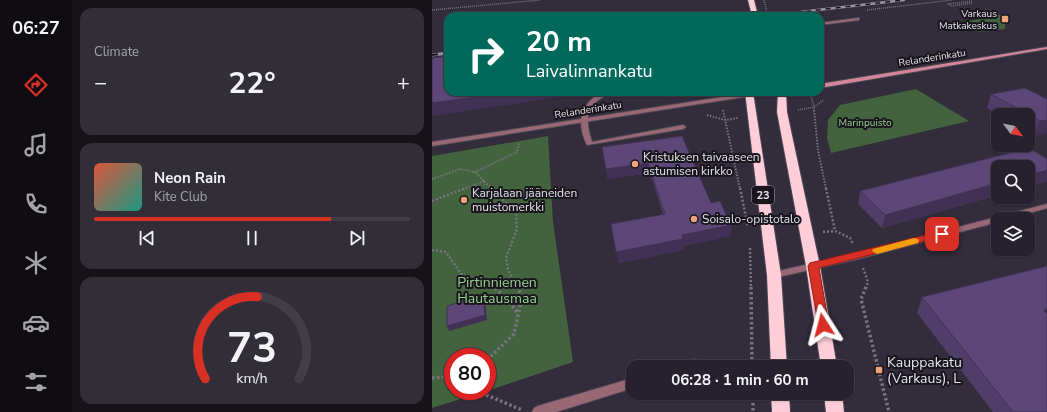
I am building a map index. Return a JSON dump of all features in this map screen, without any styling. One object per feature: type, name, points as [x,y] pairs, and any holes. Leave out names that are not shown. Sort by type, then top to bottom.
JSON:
[{"type":"highway","points":[[751,0],[754,12]]},
{"type":"highway","name":"23","points":[[749,96],[774,275],[779,360]]},
{"type":"highway","points":[[782,96],[782,112],[813,266],[828,360]]},
{"type":"highway","points":[[780,400],[781,412]]},
{"type":"highway","points":[[834,400],[835,412]]},
{"type":"main road","name":"Relanderinkatu","points":[[824,85],[1047,48]]},
{"type":"street","points":[[824,23],[858,19]]},
{"type":"street","points":[[600,96],[587,108],[584,119],[589,144],[684,128]]},
{"type":"street","name":"Relanderinkatu","points":[[432,144],[732,96]]},
{"type":"street","points":[[1025,212],[1047,206]]},
{"type":"street","points":[[774,275],[858,256],[991,221]]},
{"type":"street","points":[[538,412],[626,385]]},
{"type":"path","points":[[432,10],[540,0]]},
{"type":"path","points":[[764,0],[767,12]]},
{"type":"path","points":[[862,11],[952,0]]},
{"type":"path","points":[[970,0],[973,1],[948,4],[952,6],[972,3]]},
{"type":"path","points":[[989,10],[1005,18]]},
{"type":"path","points":[[810,96],[814,106],[818,150],[834,231],[850,238],[868,282],[861,299],[888,412]]},
{"type":"path","points":[[721,98],[749,231]]},
{"type":"path","points":[[814,106],[824,100],[830,99]]},
{"type":"path","points":[[475,172],[517,152],[521,137]]},
{"type":"path","points":[[432,179],[460,168],[475,172],[516,214],[517,229],[506,258],[508,269],[522,297],[514,334],[496,351]]},
{"type":"path","points":[[432,201],[485,181]]},
{"type":"path","points":[[750,246],[752,360]]},
{"type":"path","points":[[432,250],[446,252],[462,275],[498,290],[518,313]]},
{"type":"path","points":[[432,378],[443,377]]},
{"type":"path","points":[[496,399],[528,412]]},
{"type":"path","points":[[753,400],[753,412]]},
{"type":"green space","points":[[999,15],[1005,18],[1005,29],[972,31],[961,27],[960,23]]},
{"type":"green space","name":"Marinpuisto","points":[[916,89],[969,121],[831,153],[827,138],[828,120],[840,105]]},
{"type":"green space","name":"Pirtinniemen Hautausmaa","points":[[548,136],[553,222],[573,362],[496,388],[496,348],[444,348],[444,400],[457,400],[432,408],[432,156]]},
{"type":"building","points":[[444,56],[444,96],[485,96],[432,103],[432,58]]},
{"type":"building","points":[[1025,88],[1047,99],[1047,120],[1040,121],[1035,118],[1035,108],[1016,108],[991,94]]},
{"type":"building","points":[[682,136],[711,203],[720,201],[731,225],[682,235],[683,239],[616,252],[611,224],[665,214],[648,163],[606,169],[602,147]]},
{"type":"building","points":[[1013,152],[1035,152],[1047,159],[1047,170],[1035,173],[1035,160],[991,160],[991,185],[885,215],[860,191]]},
{"type":"building","points":[[1047,266],[1047,310],[1044,310],[1047,314],[1047,412],[1013,412],[922,297]]},
{"type":"building","points":[[483,296],[485,315],[447,326],[447,306]]},
{"type":"railway","points":[[800,12],[904,0]]},
{"type":"railway","points":[[432,55],[444,54]]},
{"type":"slow traffic","points":[[877,251],[914,241]]},
{"type":"place","name":"Varkaus Matkakeskus","points":[[1005,19]]},
{"type":"place","name":"Kristuksen taivaaseen astumisen kirkko","points":[[635,164]]},
{"type":"place","name":"Karjalaan jääneiden muistomerkki","points":[[464,200]]},
{"type":"place","name":"Soisalo-opistotalo","points":[[694,219]]},
{"type":"place","name":"Kauppakatu (Varkaus), L","points":[[879,370]]},
{"type":"route","points":[[823,325],[813,266],[942,234]]}]
